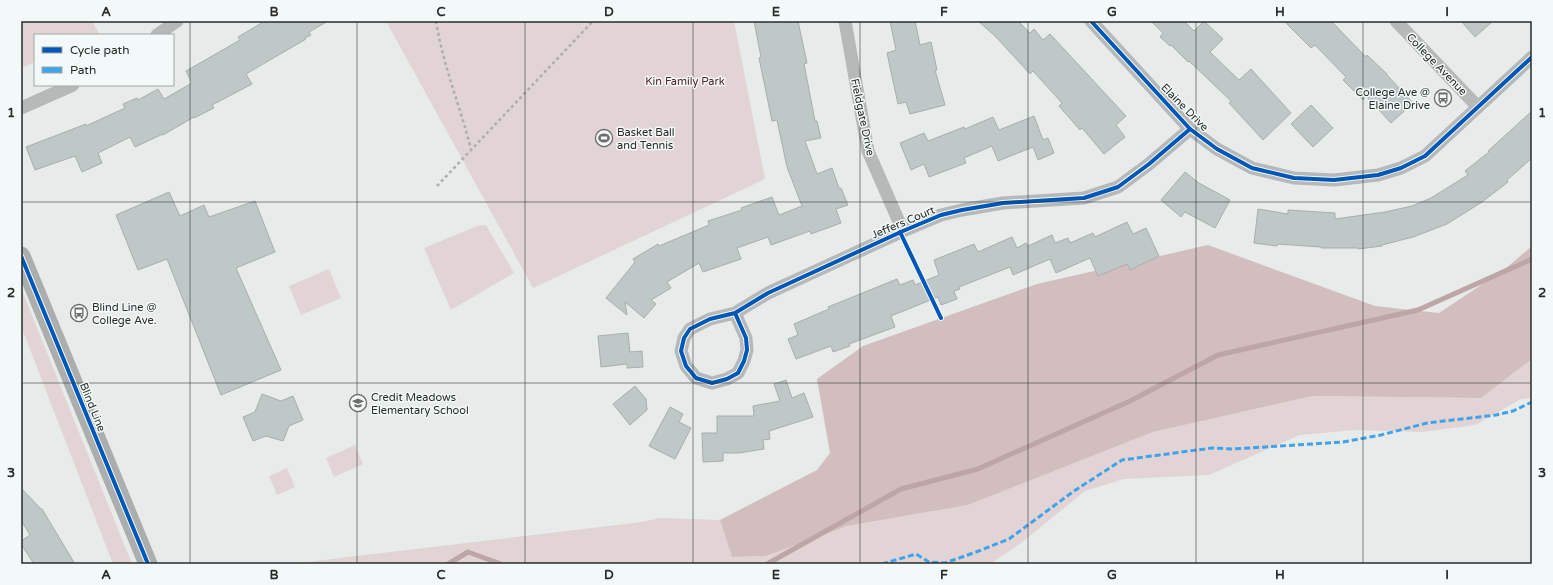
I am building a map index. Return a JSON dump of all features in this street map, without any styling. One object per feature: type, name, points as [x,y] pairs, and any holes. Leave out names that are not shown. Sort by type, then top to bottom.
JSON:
[{"type":"street","points":[[158,34],[177,21]]},
{"type":"street","name":"Fieldgate Drive","points":[[845,21],[868,151],[903,231]]},
{"type":"street","name":"Elaine Drive","points":[[1091,21],[1190,129],[1217,149],[1252,168],[1294,178],[1334,180],[1378,175],[1401,168],[1425,156],[1477,106]]},
{"type":"street","name":"College Avenue","points":[[1396,21],[1477,106]]},
{"type":"street","points":[[1477,106],[1532,57]]},
{"type":"street","points":[[21,108],[71,86]]},
{"type":"street","name":"Jeffers Court","points":[[735,313],[746,338],[747,350],[744,361],[738,373],[727,380],[712,383],[696,378],[686,366],[681,351],[684,338],[690,329],[710,319],[735,313],[768,293],[903,231],[941,216],[962,210],[1003,203],[1084,198],[1118,186],[1149,164],[1190,129]]},
{"type":"street","name":"Blind Line","points":[[21,256],[148,564]]},
{"type":"path","points":[[436,21],[440,46],[464,121],[471,150]]},
{"type":"path","points":[[437,186],[593,21]]},
{"type":"green space","points":[[21,21],[92,21],[99,34],[34,34],[34,62],[21,68]]},
{"type":"green space","name":"Kin Family Park","points":[[386,21],[734,21],[765,179],[533,288]]},
{"type":"green space","points":[[486,225],[514,273],[451,310],[424,248],[477,226]]},
{"type":"green space","points":[[329,269],[341,298],[301,315],[289,286]]},
{"type":"green space","points":[[21,288],[132,564],[113,564],[21,326]]},
{"type":"green space","points":[[1532,359],[1532,398],[1521,399],[1475,425],[1422,432],[1355,430],[1300,435],[1209,475],[1124,479],[1085,491],[1021,543],[990,564],[290,564],[642,522],[660,518],[720,520],[732,557],[766,556],[847,526],[968,505],[1153,432],[1314,396],[1481,398]]},
{"type":"green space","points":[[355,445],[363,464],[334,477],[326,458]]},
{"type":"green space","points":[[287,468],[295,487],[277,495],[269,476]]},
{"type":"shaded area","points":[[1208,245],[1375,306],[1439,313],[1505,269],[1532,246],[1532,359],[1481,398],[1313,396],[1153,432],[968,505],[847,526],[766,556],[732,557],[720,520],[817,470],[830,453],[817,379],[863,346],[1037,284]]},
{"type":"building","points":[[265,21],[328,21],[309,32],[311,35],[305,38],[306,39],[246,74],[252,84],[212,105],[214,108],[194,117],[163,135],[135,147],[130,137],[98,153],[102,163],[82,172],[75,156],[35,170],[26,147],[86,124],[86,126],[125,108],[123,104],[137,98],[138,100],[158,89],[164,99],[192,83],[186,71],[240,40],[238,37]]},
{"type":"building","points":[[754,21],[798,21],[807,63],[804,64],[815,121],[817,121],[821,138],[805,141],[817,174],[832,168],[839,188],[841,188],[848,205],[836,209],[841,223],[811,234],[810,231],[771,245],[768,237],[737,248],[741,259],[703,272],[699,263],[667,282],[671,288],[651,300],[656,304],[644,318],[625,302],[627,315],[606,298],[635,262],[633,259],[658,244],[659,246],[709,225],[708,221],[742,210],[741,208],[772,197],[779,215],[802,206],[787,167],[777,120],[772,121],[759,58],[761,57]]},
{"type":"building","points":[[890,21],[915,21],[920,45],[931,42],[937,70],[935,70],[945,105],[910,114],[906,102],[898,104],[887,53],[896,50]]},
{"type":"building","points":[[978,21],[1018,21],[1030,33],[1034,29],[1043,40],[1050,34],[1126,116],[1116,125],[1125,137],[1104,154],[1082,128],[1080,130],[1059,106],[1062,103],[1033,71],[1030,74],[995,36]]},
{"type":"building","points":[[1151,21],[1184,21],[1194,31],[1204,21],[1223,39],[1210,52],[1239,80],[1251,69],[1291,113],[1263,140],[1229,103],[1231,101],[1189,61],[1188,62],[1171,45],[1170,46],[1160,37],[1163,33]]},
{"type":"building","points":[[1284,21],[1331,21],[1366,57],[1367,55],[1387,74],[1413,103],[1391,123],[1366,96],[1363,100],[1343,80],[1346,77],[1315,45],[1311,48]]},
{"type":"building","points":[[1461,21],[1493,21],[1475,37]]},
{"type":"building","points":[[1311,105],[1333,128],[1313,147],[1291,124]]},
{"type":"building","points":[[1532,111],[1532,158],[1507,180],[1508,182],[1482,202],[1447,224],[1413,237],[1382,246],[1358,249],[1321,248],[1278,244],[1277,246],[1254,243],[1258,209],[1288,214],[1288,210],[1335,213],[1335,219],[1385,212],[1412,206],[1431,198],[1468,175],[1465,171],[1489,152],[1488,151]]},
{"type":"building","points":[[1034,116],[1043,140],[1048,138],[1054,153],[1038,160],[1033,147],[998,161],[992,146],[964,158],[966,163],[929,177],[924,164],[911,170],[900,143],[924,133],[928,141],[964,127],[965,129],[993,117],[999,130]]},
{"type":"building","points":[[1185,172],[1199,183],[1230,200],[1215,228],[1185,212],[1181,217],[1161,200]]},
{"type":"building","points":[[169,192],[180,216],[204,205],[209,217],[255,201],[275,252],[236,268],[281,370],[221,395],[167,259],[138,270],[116,215]]},
{"type":"building","points":[[1127,222],[1133,234],[1146,228],[1159,256],[1130,270],[1127,264],[1098,276],[1090,258],[1056,273],[1050,259],[1013,275],[1010,267],[959,287],[960,289],[954,291],[957,299],[941,305],[938,297],[891,316],[895,327],[849,344],[850,346],[833,352],[831,346],[796,359],[788,339],[798,335],[794,324],[829,309],[828,307],[897,279],[900,285],[913,280],[915,285],[939,275],[934,260],[974,244],[978,252],[1012,237],[1017,248],[1026,243],[1028,246],[1052,235],[1055,243],[1068,238],[1070,243],[1093,233],[1095,237]]},
{"type":"building","points":[[628,333],[630,352],[642,351],[643,367],[627,368],[627,364],[601,367],[598,336]]},
{"type":"building","points":[[786,380],[792,398],[804,393],[813,417],[769,431],[770,439],[763,440],[764,449],[739,453],[723,453],[723,461],[703,462],[702,433],[717,433],[717,416],[754,416],[753,406],[780,401],[774,384]]},
{"type":"building","points":[[635,386],[646,399],[647,410],[630,425],[613,404]]},
{"type":"building","points":[[262,394],[281,401],[293,396],[303,420],[289,426],[283,441],[266,436],[253,441],[243,417],[255,412]]},
{"type":"building","points":[[670,407],[683,414],[679,422],[691,428],[675,459],[649,446]]},
{"type":"building","points":[[21,488],[42,509],[75,564],[34,564],[21,544],[21,541],[30,535],[21,520]]},
{"type":"waterway","points":[[767,564],[901,489],[978,469],[1130,401],[1218,355],[1418,310],[1532,259]]},
{"type":"waterway","points":[[448,564],[468,552],[501,564]]},
{"type":"marked path","points":[[882,564],[916,554],[929,562],[945,563],[1009,539],[1074,491],[1122,460],[1212,448],[1233,449],[1343,442],[1381,435],[1427,423],[1496,415],[1513,411],[1532,402]]},
{"type":"cycle path","points":[[1091,21],[1190,129],[1217,149],[1252,168],[1294,178],[1334,180],[1378,175],[1401,168],[1425,156],[1532,57]]},
{"type":"cycle path","points":[[735,313],[746,338],[747,350],[744,361],[738,373],[727,379],[712,383],[696,378],[686,366],[681,351],[684,338],[690,329],[710,319],[735,313],[768,293],[941,215],[1003,203],[1084,198],[1118,187],[1149,164],[1190,129]]},
{"type":"cycle path","points":[[900,232],[941,318]]},
{"type":"cycle path","points":[[21,256],[148,564]]},
{"type":"place","name":"College Ave @ Elaine Drive","points":[[1443,98]]},
{"type":"place","name":"Basket Ball and Tennis","points":[[604,138]]},
{"type":"place","name":"Blind Line @ College Ave.","points":[[79,313]]},
{"type":"place","name":"Credit Meadows Elementary School","points":[[358,403]]}]
